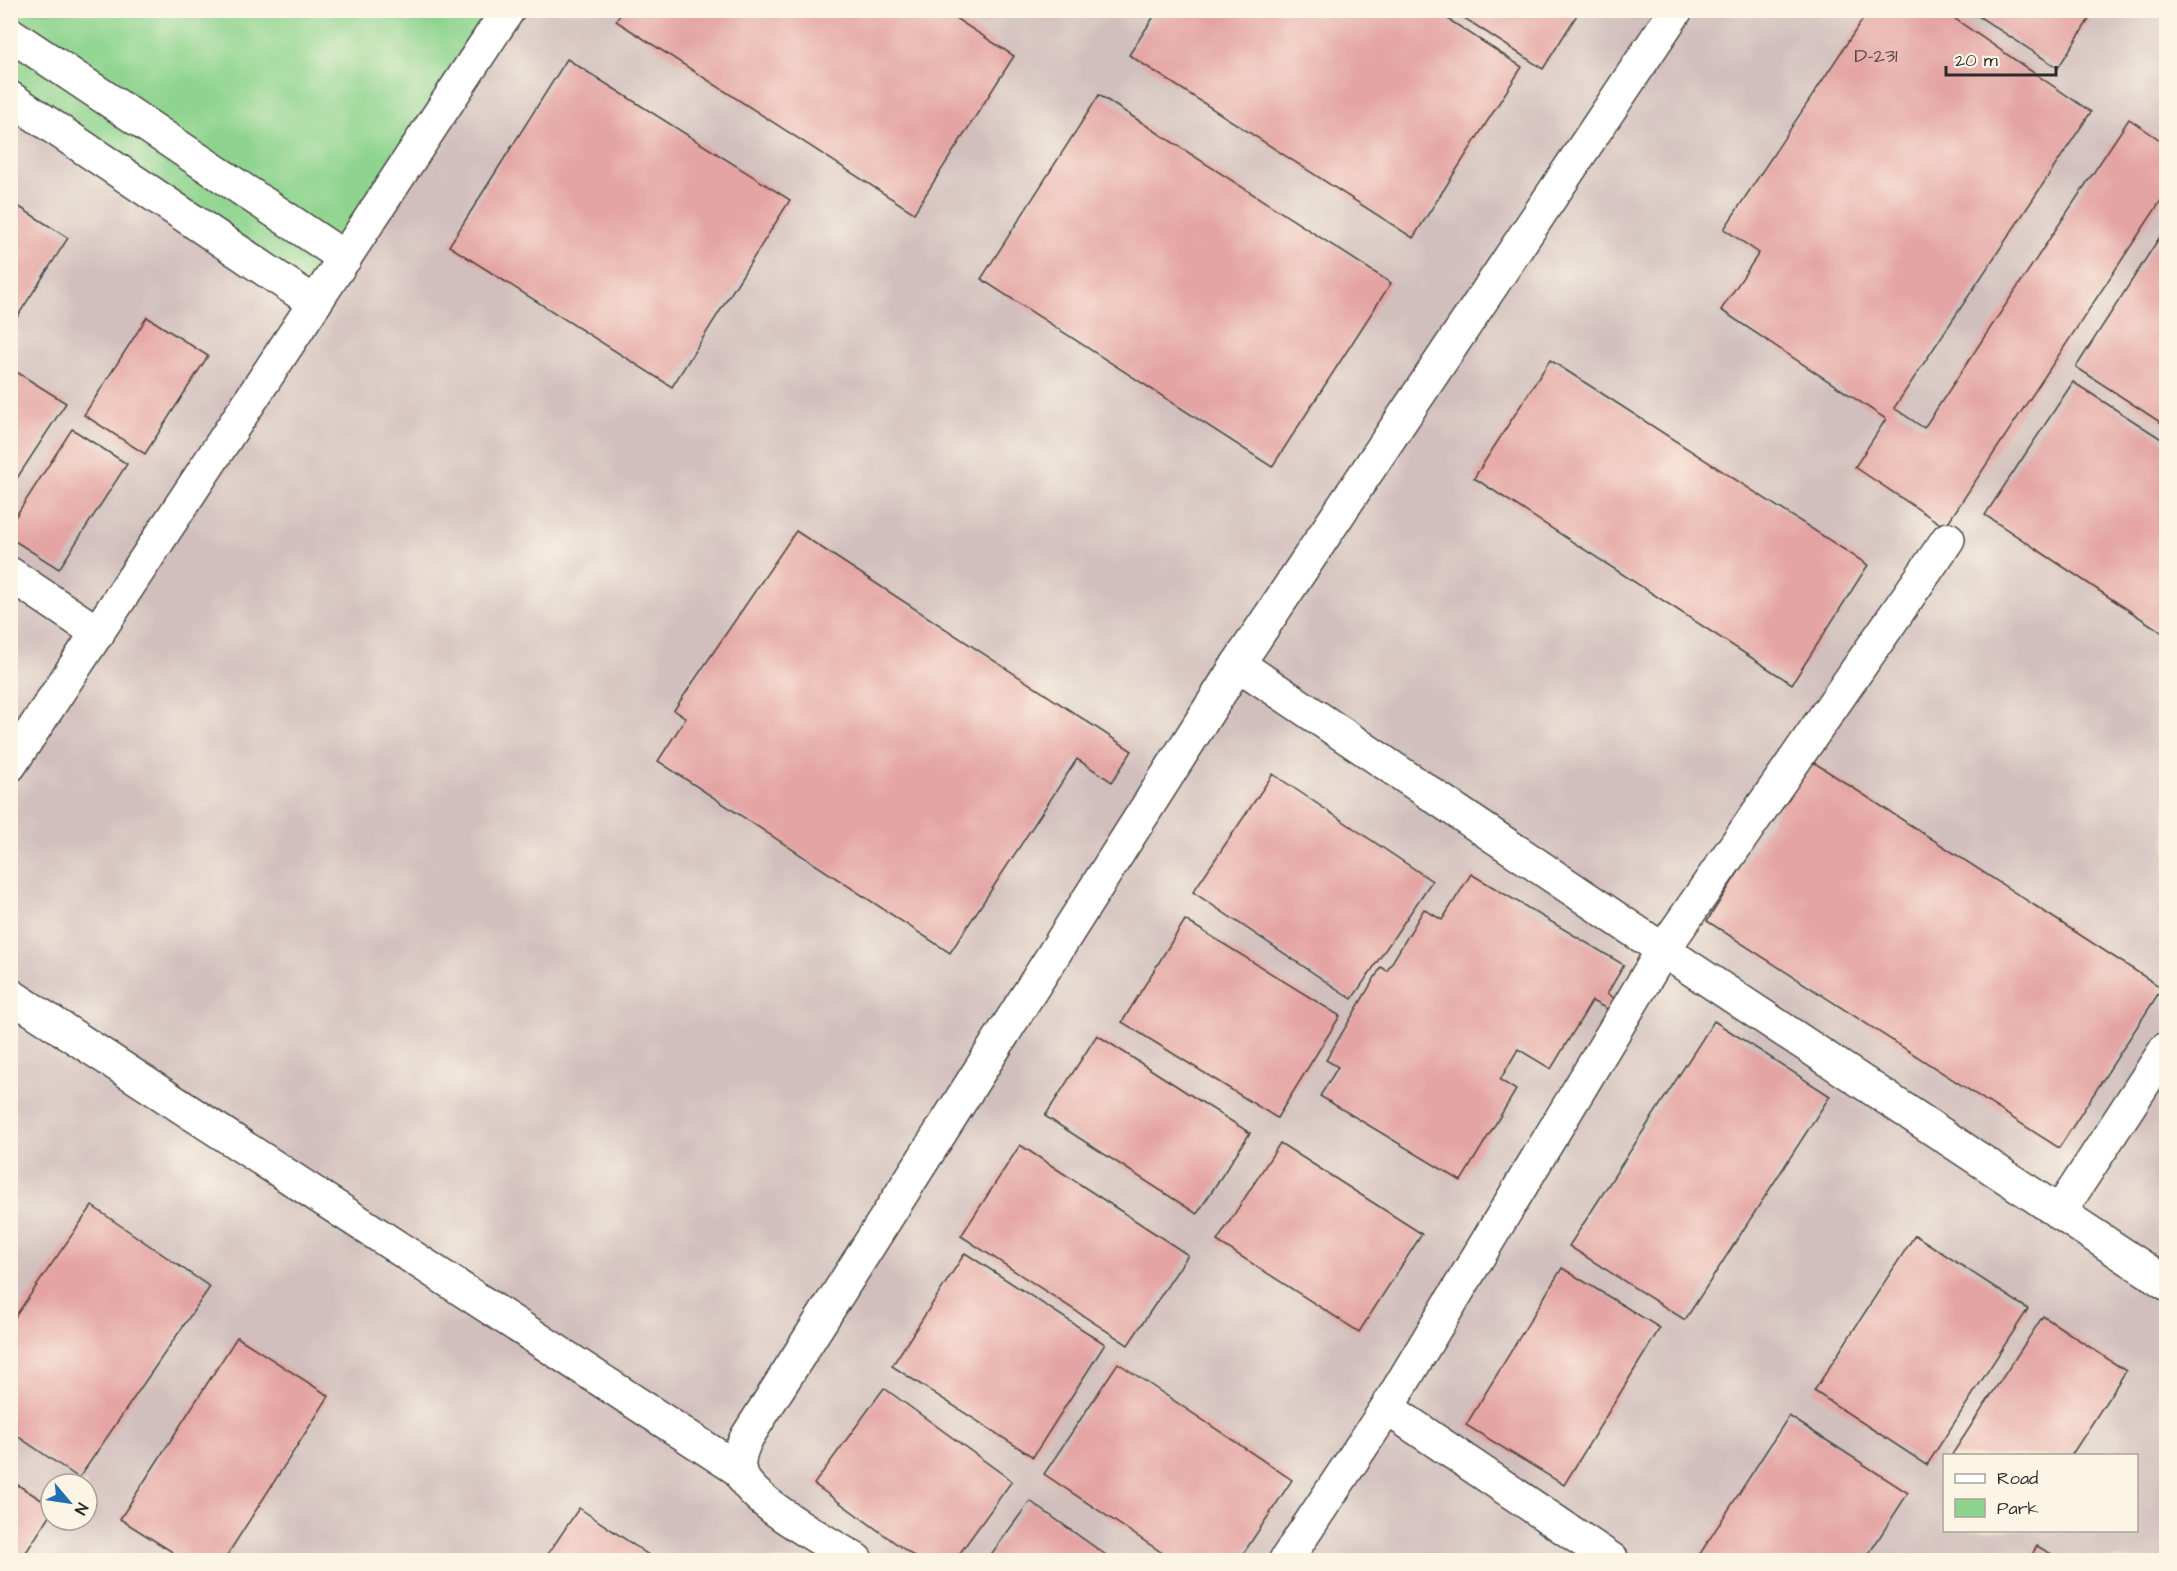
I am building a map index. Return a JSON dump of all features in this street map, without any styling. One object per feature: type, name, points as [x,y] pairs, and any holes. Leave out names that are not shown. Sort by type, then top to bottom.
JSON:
[{"type":"street","points":[[10,765],[508,10]]},
{"type":"street","points":[[739,1470],[740,1452],[747,1437],[1238,664],[1676,10]]},
{"type":"street","points":[[10,34],[345,258]]},
{"type":"street","points":[[10,98],[315,303]]},
{"type":"street","points":[[1286,1560],[1387,1408],[1663,950],[1948,539]]},
{"type":"street","points":[[10,574],[98,633]]},
{"type":"street","points":[[1238,664],[1663,950],[2166,1283]]},
{"type":"street","points":[[10,995],[739,1470],[751,1491],[856,1560]]},
{"type":"street","points":[[2059,1213],[2166,1049]]},
{"type":"street","points":[[1387,1408],[1612,1560]]},
{"type":"shaded area","points":[[11,11],[2166,11],[2166,1560],[11,1560]]},
{"type":"green space","points":[[11,11],[508,11],[315,303],[11,87]]},
{"type":"building","points":[[623,10],[943,10],[1014,56],[914,213],[616,21]]},
{"type":"building","points":[[1158,10],[1434,10],[1522,67],[1413,238],[1129,55]]},
{"type":"building","points":[[1452,10],[1580,10],[1543,69]]},
{"type":"building","points":[[1869,10],[1942,10],[2091,112],[1894,408],[1924,428],[2129,119],[2166,144],[2166,193],[1945,527],[1855,467],[1886,419],[1721,310],[1759,253],[1724,229]]},
{"type":"building","points":[[1969,10],[2095,10],[2058,68]]},
{"type":"building","points":[[567,59],[790,200],[672,387],[449,246]]},
{"type":"building","points":[[1099,95],[1391,283],[1272,467],[981,279]]},
{"type":"building","points":[[10,201],[68,238],[10,328]]},
{"type":"building","points":[[2163,232],[2166,235],[2166,426],[2076,367]]},
{"type":"building","points":[[147,317],[208,356],[145,454],[84,415]]},
{"type":"building","points":[[1550,360],[1868,565],[1792,684],[1474,478]]},
{"type":"building","points":[[15,371],[66,403],[10,489],[10,379]]},
{"type":"building","points":[[2073,382],[2166,442],[2166,635],[1985,515]]},
{"type":"building","points":[[72,429],[127,464],[59,569],[10,538],[10,525]]},
{"type":"building","points":[[796,531],[1132,751],[1112,782],[1077,759],[950,953],[658,761],[686,718],[674,710]]},
{"type":"building","points":[[1810,760],[2162,988],[2059,1148],[1707,921]]},
{"type":"building","points":[[1273,774],[1432,881],[1352,999],[1193,892]]},
{"type":"building","points":[[1471,874],[1624,965],[1607,994],[1621,1002],[1615,1013],[1592,1001],[1551,1069],[1518,1049],[1500,1080],[1516,1090],[1461,1181],[1320,1096],[1338,1067],[1326,1060],[1381,967],[1387,971],[1424,909],[1442,920]]},
{"type":"building","points":[[1185,920],[1340,1016],[1277,1118],[1122,1022]]},
{"type":"building","points":[[1714,1021],[1830,1096],[1685,1320],[1569,1246]]},
{"type":"building","points":[[1097,1035],[1250,1133],[1197,1214],[1045,1116]]},
{"type":"building","points":[[1280,1143],[1422,1234],[1359,1332],[1217,1241]]},
{"type":"building","points":[[1020,1145],[1188,1255],[1128,1345],[961,1236]]},
{"type":"building","points":[[92,1206],[210,1287],[83,1472],[70,1472],[10,1431],[10,1324]]},
{"type":"building","points":[[1915,1235],[2028,1309],[1927,1465],[1814,1391]]},
{"type":"building","points":[[965,1253],[1105,1344],[1033,1457],[892,1366]]},
{"type":"building","points":[[1562,1268],[1660,1328],[1564,1485],[1466,1425]]},
{"type":"building","points":[[2043,1316],[2126,1371],[2072,1454],[1952,1454]]},
{"type":"building","points":[[237,1337],[329,1396],[224,1560],[185,1560],[120,1519]]},
{"type":"building","points":[[1118,1363],[1292,1480],[1239,1560],[1173,1560],[1044,1474]]},
{"type":"building","points":[[884,1388],[1012,1481],[955,1560],[919,1560],[814,1484]]},
{"type":"building","points":[[1789,1416],[1908,1493],[1865,1560],[1696,1560]]},
{"type":"building","points":[[10,1480],[39,1498],[39,1532],[21,1560],[10,1560]]},
{"type":"building","points":[[1030,1501],[1113,1560],[987,1560]]},
{"type":"building","points":[[579,1508],[656,1560],[544,1560]]},
{"type":"building","points":[[2037,1546],[2062,1560],[2029,1560]]}]
